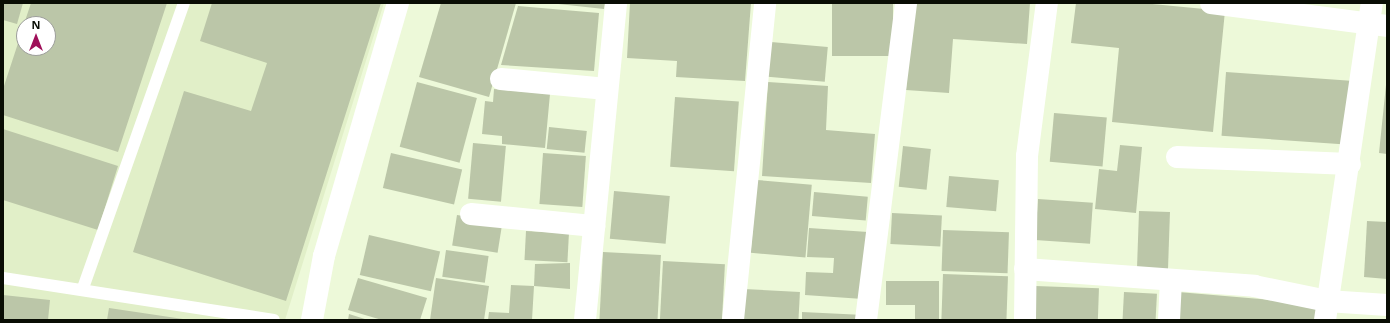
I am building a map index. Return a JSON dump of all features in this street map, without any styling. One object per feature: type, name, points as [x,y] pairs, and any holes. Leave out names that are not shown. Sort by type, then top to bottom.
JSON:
[{"type":"street","points":[[312,320],[324,256],[398,3]]},
{"type":"street","points":[[585,320],[616,3]]},
{"type":"street","points":[[733,320],[765,3]]},
{"type":"street","points":[[866,320],[906,3]]},
{"type":"street","points":[[1025,320],[1026,156],[1047,3]]},
{"type":"street","points":[[1211,3],[1378,25]]},
{"type":"street","points":[[1326,311],[1350,164],[1378,25],[1372,3]]},
{"type":"street","points":[[501,79],[607,89]]},
{"type":"street","points":[[1177,157],[1350,164]]},
{"type":"street","points":[[471,214],[594,226]]},
{"type":"street","points":[[1025,268],[1254,286],[1326,311],[1387,305]]},
{"type":"street","points":[[1169,320],[1171,280]]},
{"type":"lane","points":[[83,288],[184,3]]},
{"type":"lane","points":[[3,278],[83,288],[274,320]]},
{"type":"shaded area","points":[[3,3],[384,3],[285,320],[3,320]]},
{"type":"building","points":[[3,3],[23,3],[19,16],[16,16],[16,24],[3,20]]},
{"type":"building","points":[[31,3],[167,3],[118,152],[3,115],[3,89],[16,49],[16,56],[56,56],[56,16],[27,16]]},
{"type":"building","points":[[212,3],[381,3],[286,301],[133,252],[184,91],[251,111],[267,63],[200,41]]},
{"type":"building","points":[[441,3],[516,3],[489,97],[419,77]]},
{"type":"building","points":[[549,3],[605,3],[604,9]]},
{"type":"building","points":[[630,3],[751,3],[745,81],[676,77],[677,61],[627,58]]},
{"type":"building","points":[[832,3],[893,3],[893,56],[832,56]]},
{"type":"building","points":[[912,3],[1030,3],[1027,44],[953,39],[949,93],[906,90]]},
{"type":"building","points":[[1076,3],[1142,3],[1225,11],[1213,132],[1112,122],[1119,48],[1071,43]]},
{"type":"building","points":[[518,6],[599,13],[594,71],[501,65]]},
{"type":"building","points":[[771,42],[828,47],[825,82],[768,77]]},
{"type":"building","points":[[1226,72],[1354,81],[1349,145],[1222,136]]},
{"type":"building","points":[[417,82],[477,98],[460,163],[400,147]]},
{"type":"building","points":[[768,82],[828,86],[826,130],[875,134],[871,183],[762,176]]},
{"type":"building","points":[[1386,85],[1387,86],[1387,154],[1379,153]]},
{"type":"building","points":[[494,89],[550,94],[545,148],[502,144],[502,136],[482,134],[485,101],[493,102]]},
{"type":"building","points":[[675,97],[739,101],[734,171],[670,167]]},
{"type":"building","points":[[1054,113],[1107,118],[1103,166],[1050,162]]},
{"type":"building","points":[[549,127],[587,131],[584,153],[547,149]]},
{"type":"building","points":[[3,129],[118,166],[98,230],[3,200]]},
{"type":"building","points":[[473,143],[506,146],[501,202],[468,199]]},
{"type":"building","points":[[1120,145],[1142,147],[1136,213],[1095,209],[1099,169],[1117,171]]},
{"type":"building","points":[[903,146],[931,149],[927,190],[899,187]]},
{"type":"building","points":[[391,153],[462,169],[454,204],[383,188]]},
{"type":"building","points":[[543,153],[586,156],[582,207],[539,204]]},
{"type":"building","points":[[949,176],[999,180],[996,211],[946,207]]},
{"type":"building","points":[[757,180],[812,185],[805,258],[751,253]]},
{"type":"building","points":[[614,191],[670,196],[666,244],[610,239]]},
{"type":"building","points":[[814,192],[868,197],[866,221],[812,216]]},
{"type":"building","points":[[1038,199],[1093,203],[1090,244],[1035,240]]},
{"type":"building","points":[[1139,211],[1170,212],[1168,271],[1137,270]]},
{"type":"building","points":[[892,213],[942,216],[940,247],[890,244]]},
{"type":"building","points":[[457,215],[502,222],[498,253],[452,246]]},
{"type":"building","points":[[1367,221],[1387,222],[1387,279],[1364,277]]},
{"type":"building","points":[[809,228],[868,232],[863,299],[805,295],[806,272],[833,273],[834,258],[807,257]]},
{"type":"building","points":[[943,230],[1009,232],[1008,273],[942,271]]},
{"type":"building","points":[[526,231],[569,233],[567,262],[524,260]]},
{"type":"building","points":[[369,235],[440,251],[431,291],[360,275]]},
{"type":"building","points":[[446,250],[489,256],[485,283],[442,277]]},
{"type":"building","points":[[603,252],[661,255],[658,320],[599,320]]},
{"type":"building","points":[[663,261],[725,264],[722,320],[660,320]]},
{"type":"building","points":[[570,263],[570,289],[534,286],[535,264]]},
{"type":"building","points":[[943,274],[1008,276],[1006,320],[941,320]]},
{"type":"building","points":[[358,278],[427,298],[420,320],[382,320],[348,310]]},
{"type":"building","points":[[436,278],[489,286],[484,320],[430,320]]},
{"type":"building","points":[[886,281],[939,281],[939,320],[915,320],[915,305],[886,305]]},
{"type":"building","points":[[511,285],[534,286],[532,320],[488,320],[489,312],[509,313]]},
{"type":"building","points":[[1035,286],[1099,288],[1098,320],[1034,320]]},
{"type":"building","points":[[744,289],[800,292],[798,320],[742,320]]},
{"type":"building","points":[[1124,292],[1157,294],[1156,320],[1123,320]]},
{"type":"building","points":[[1178,292],[1317,304],[1316,320],[1176,320]]},
{"type":"building","points":[[3,295],[50,300],[48,320],[3,320]]},
{"type":"building","points":[[109,308],[183,319],[183,320],[107,320]]},
{"type":"building","points":[[802,312],[864,315],[864,320],[802,320]]},
{"type":"building","points":[[349,314],[368,320],[348,320]]}]
